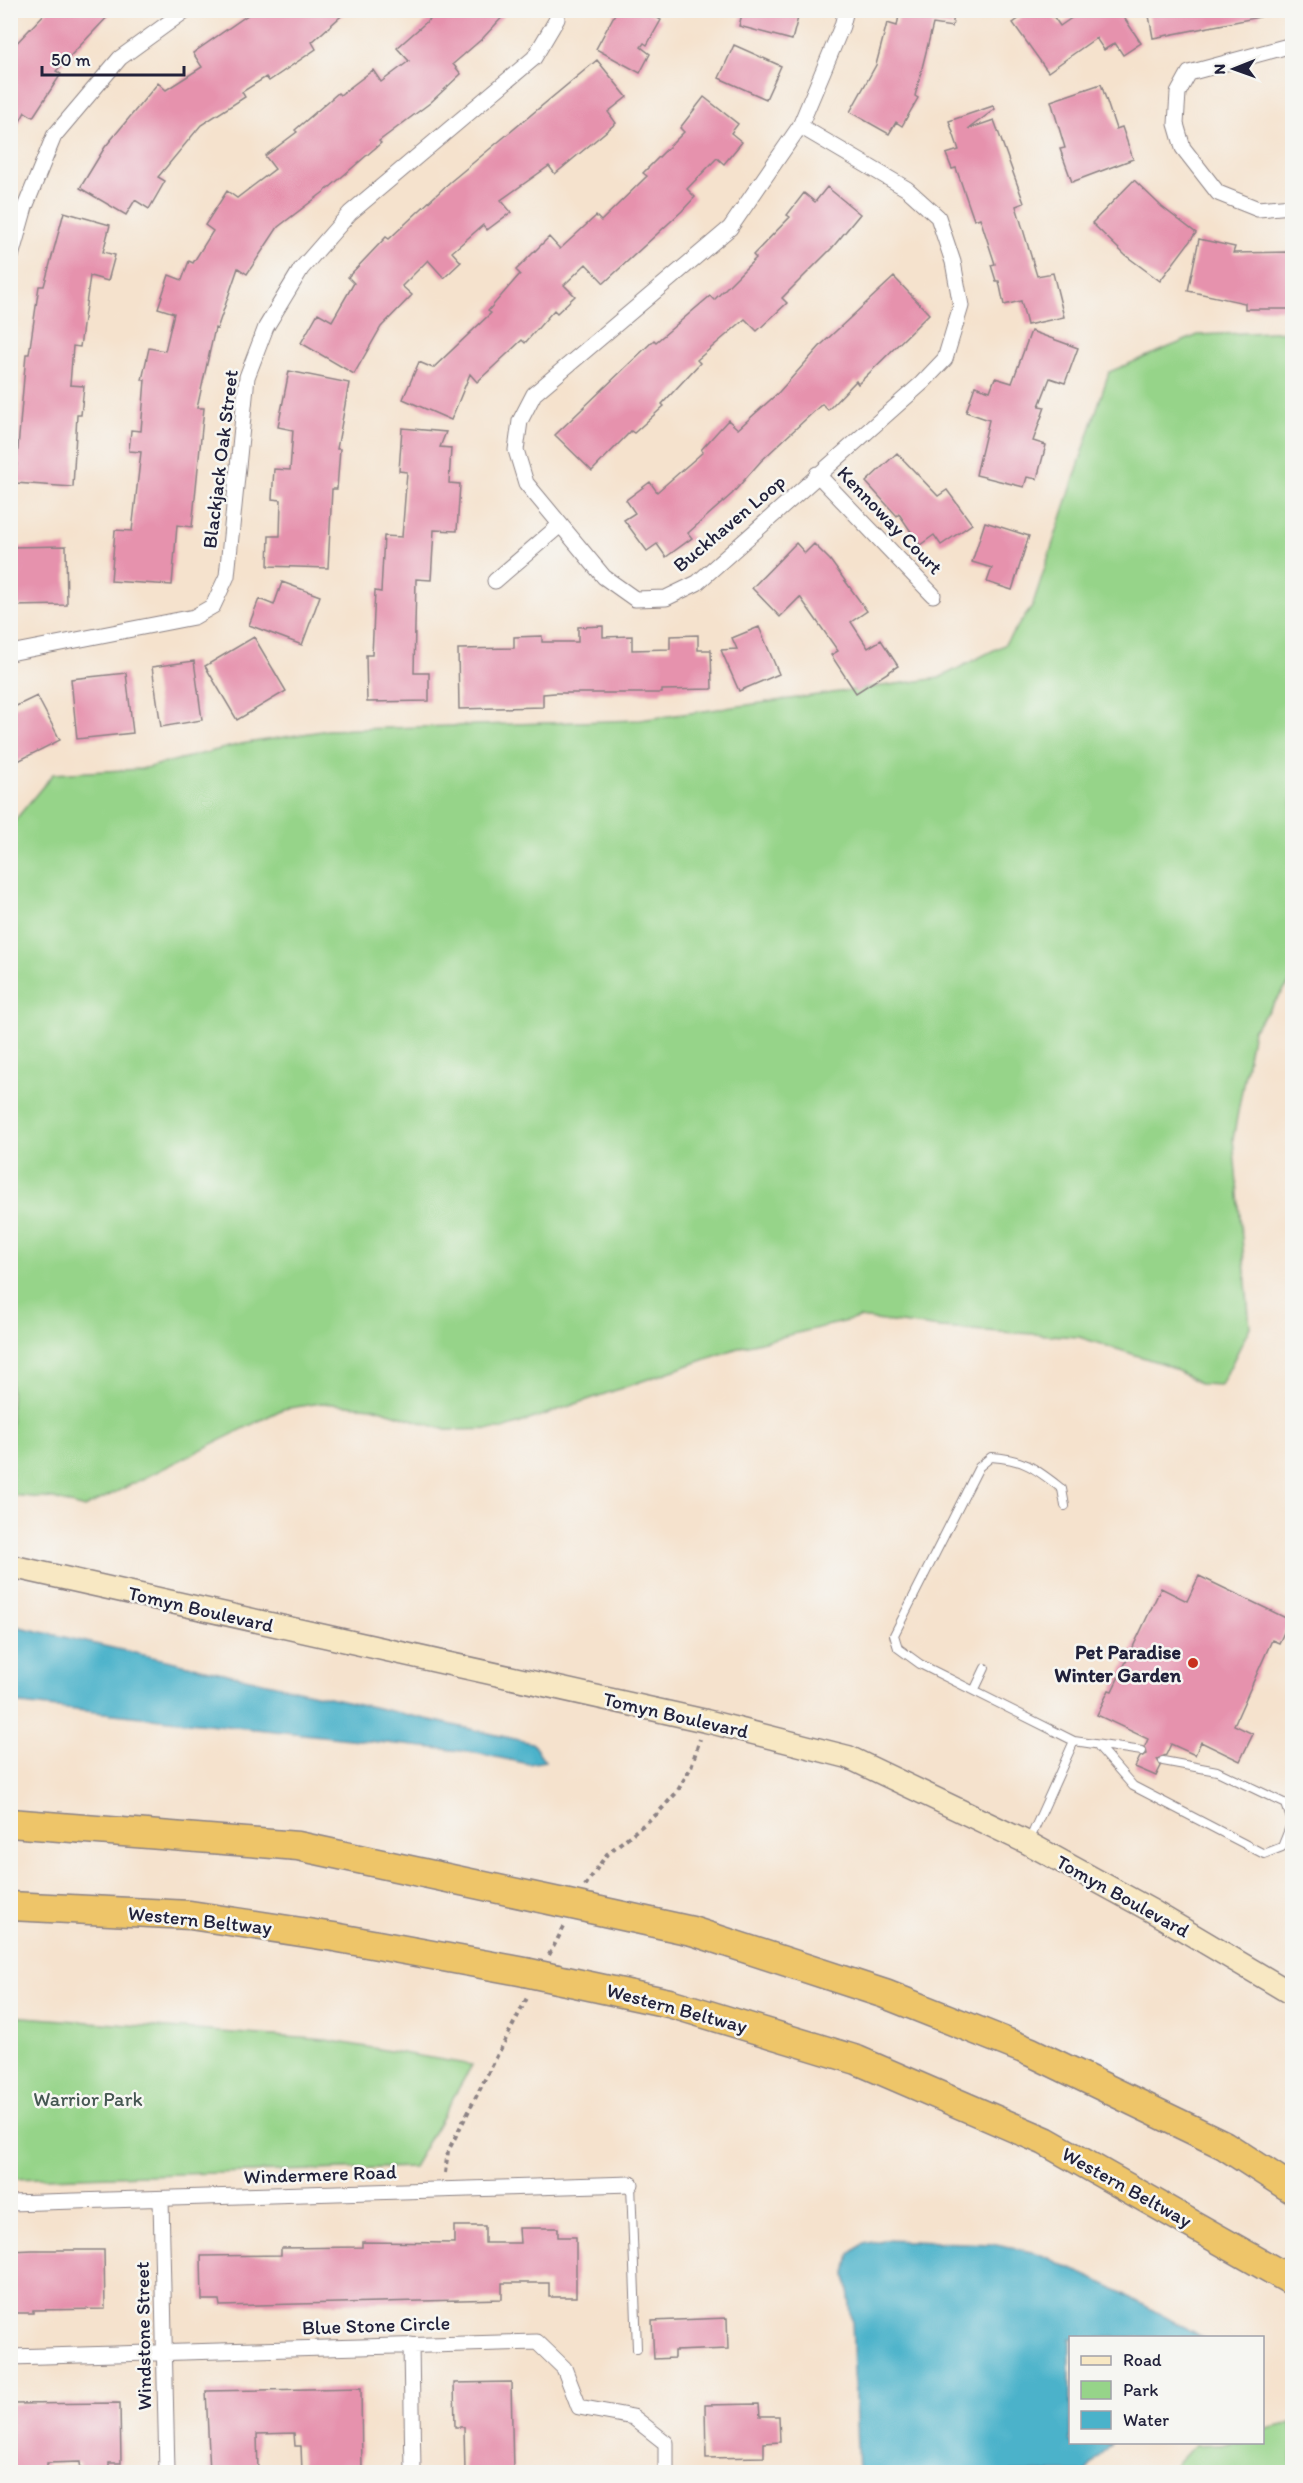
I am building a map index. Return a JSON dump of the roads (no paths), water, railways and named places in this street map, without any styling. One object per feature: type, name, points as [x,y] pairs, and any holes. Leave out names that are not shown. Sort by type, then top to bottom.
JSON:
[{"type":"highway","points":[[10,1815],[298,1846],[692,1931],[885,1994],[1032,2052],[1224,2145],[1293,2189]]},
{"type":"highway","points":[[10,1823],[298,1846]]},
{"type":"highway","name":"Western Beltway","points":[[10,1906],[190,1915],[334,1937],[669,2003],[857,2060],[1045,2141],[1293,2281]]},
{"type":"street","points":[[10,260],[25,207],[54,136],[120,58],[186,10]]},
{"type":"street","name":"Blackjack Oak Street","points":[[10,653],[194,617],[213,606],[227,576],[247,377],[266,327],[301,269],[350,213],[534,58],[557,19],[557,10]]},
{"type":"street","name":"Buckhaven Loop","points":[[800,126],[907,189],[938,217],[953,262],[961,306],[945,359],[922,383],[697,583],[666,598],[635,599],[604,577],[526,483],[516,450],[520,421],[534,394],[730,228],[800,126],[842,26],[846,10]]},
{"type":"street","points":[[1293,45],[1189,73],[1178,93],[1176,124],[1184,148],[1218,193],[1258,209],[1293,206]]},
{"type":"street","name":"Kennoway Court","points":[[818,474],[933,595]]},
{"type":"street","points":[[495,581],[561,525]]},
{"type":"street","name":"Tomyn Boulevard","points":[[10,1566],[706,1721],[848,1757],[1028,1843],[1152,1911],[1293,1994]]},
{"type":"street","name":"Windermere Road","points":[[10,2203],[445,2192],[631,2184]]},
{"type":"street","name":"Windstone Street","points":[[161,2199],[167,2472]]},
{"type":"street","name":"Blue Stone Circle","points":[[10,2357],[537,2342],[564,2368],[579,2407],[633,2417],[666,2443],[666,2472]]},
{"type":"street","points":[[411,2345],[413,2472]]},
{"type":"lane","points":[[1065,1506],[1062,1490],[1016,1458],[991,1457],[979,1467],[894,1635],[898,1648],[920,1664],[1074,1741],[1100,1747],[1142,1751]]},
{"type":"lane","points":[[974,1691],[985,1668]]},
{"type":"lane","points":[[1028,1843],[1074,1741]]},
{"type":"lane","points":[[1100,1747],[1133,1786],[1264,1854],[1282,1847],[1292,1822],[1286,1804],[1216,1771],[1163,1761]]},
{"type":"lane","points":[[631,2184],[637,2349]]},
{"type":"water","points":[[11,1625],[532,1743],[545,1761],[529,1764],[471,1752],[11,1703]]},
{"type":"water","points":[[884,2240],[991,2244],[1037,2253],[1111,2287],[1200,2336],[1069,2336],[1069,2444],[1110,2444],[1085,2472],[858,2472],[852,2321],[846,2274],[850,2254],[862,2244]]},
{"type":"place","name":"Pet Paradise Winter Garden","points":[[1193,1663]]},
{"type":"park label","name":"Warrior Park","points":[[88,2099]]}]
